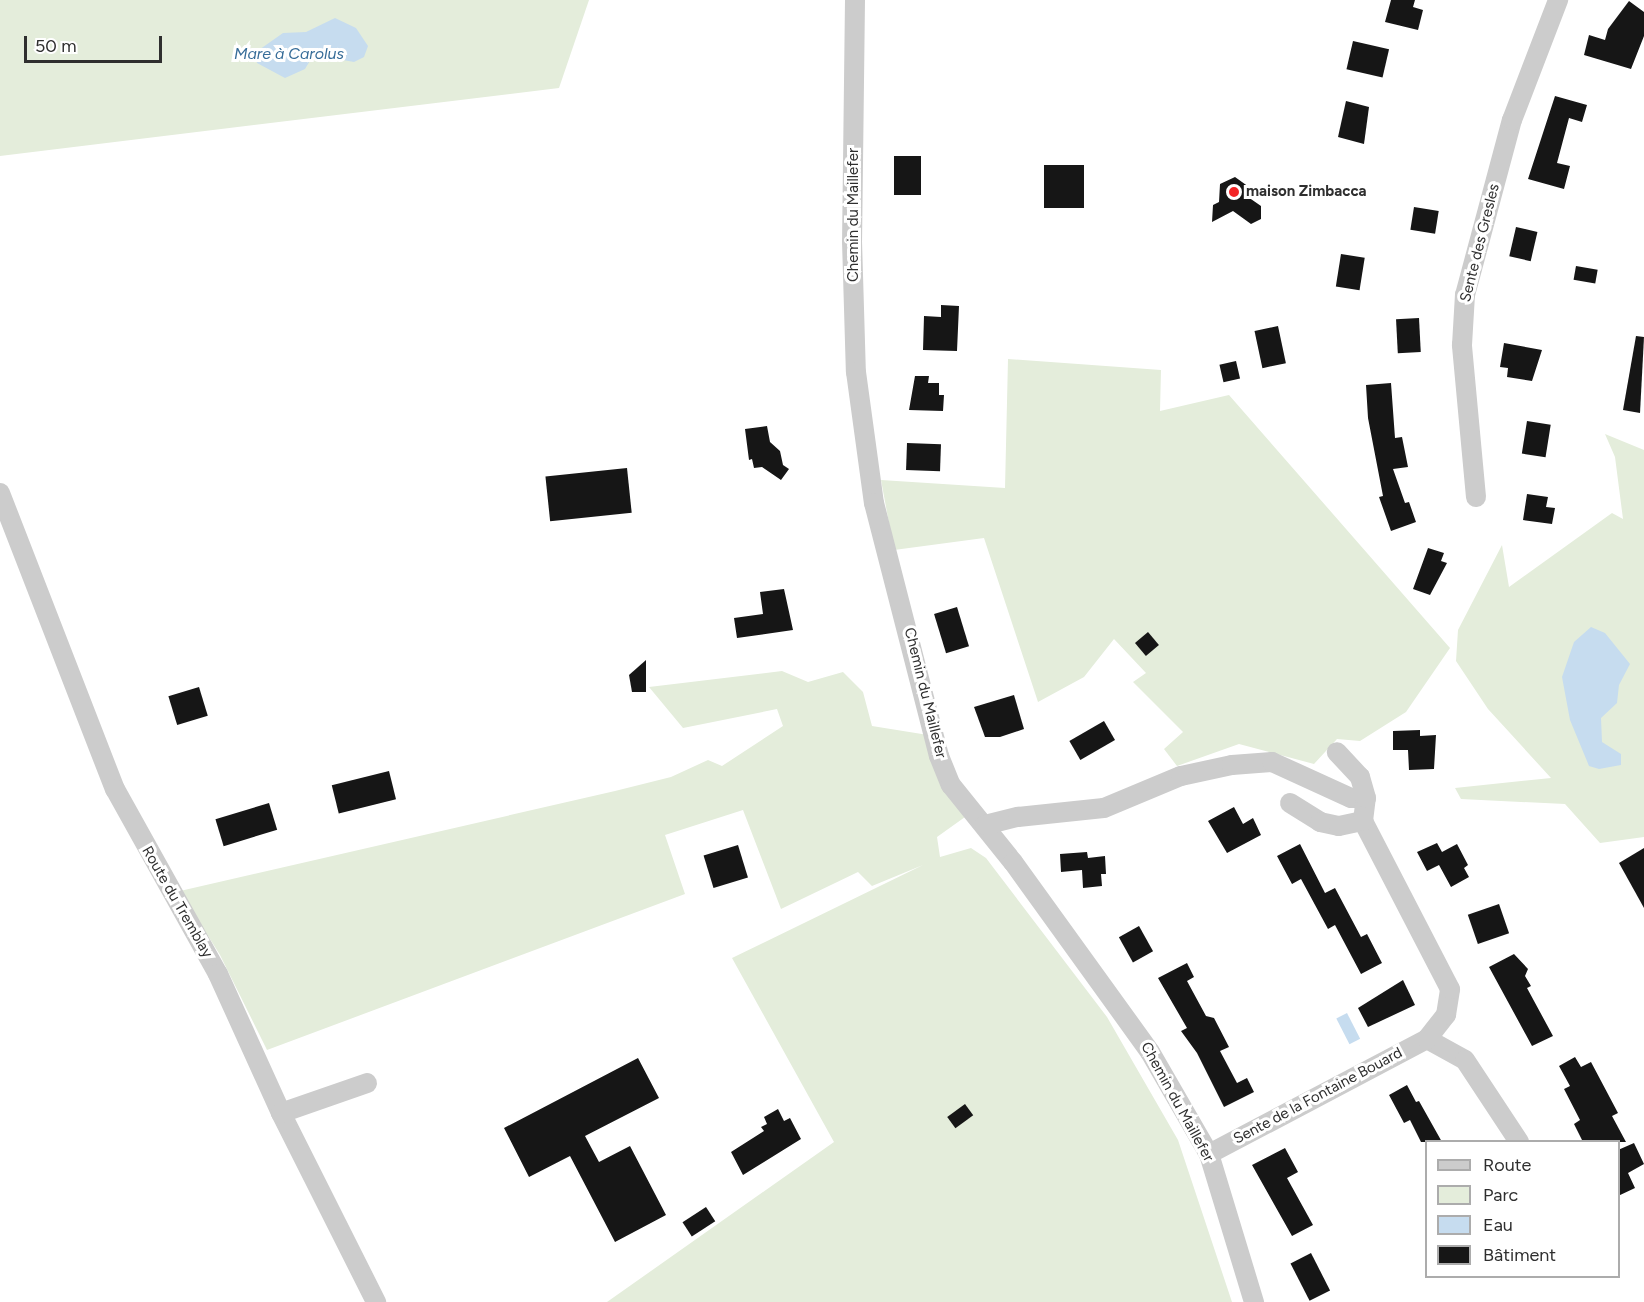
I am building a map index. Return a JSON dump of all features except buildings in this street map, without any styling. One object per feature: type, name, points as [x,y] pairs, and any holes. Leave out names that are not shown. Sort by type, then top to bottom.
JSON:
[{"type":"street","name":"Chemin du Maillefer","points":[[855,0],[852,241],[856,372],[874,503],[939,756],[951,785],[985,825],[1150,1052],[1209,1154],[1254,1302]]},
{"type":"street","name":"Sente des Gresles","points":[[1476,497],[1462,345],[1465,295],[1512,120],[1558,0]]},
{"type":"street","name":"Route du Tremblay","points":[[0,493],[115,789],[218,974],[281,1113],[376,1302]]},
{"type":"street","points":[[1290,803],[1320,822],[1339,826],[1363,821],[1366,798],[1360,777],[1336,752]]},
{"type":"street","points":[[985,825],[1018,817],[1104,807],[1182,776],[1232,765],[1272,762],[1303,773],[1351,798],[1366,798]]},
{"type":"street","name":"Sente de la Fontaine Bouard","points":[[1209,1154],[1427,1039],[1446,1015],[1450,989],[1363,821]]},
{"type":"street","points":[[1427,1039],[1465,1060],[1517,1140]]},
{"type":"street","points":[[281,1113],[367,1083]]},
{"type":"green space","points":[[0,0],[589,0],[559,88],[0,156]]},
{"type":"green space","points":[[1008,359],[1161,370],[1160,411],[1229,395],[1450,648],[1406,712],[1360,741],[1337,739],[1314,764],[1239,744],[1177,766],[1164,749],[1183,732],[1133,682],[1146,673],[1114,639],[1084,677],[1038,702],[984,538],[894,550],[881,480],[1005,488]]},
{"type":"green space","points":[[1605,434],[1644,450],[1644,837],[1600,843],[1565,804],[1461,799],[1455,788],[1551,778],[1488,709],[1456,661],[1458,630],[1502,545],[1509,587],[1612,513],[1623,519],[1615,457]]},
{"type":"green space","points":[[782,671],[808,682],[843,672],[863,692],[872,726],[928,735],[965,817],[937,837],[940,857],[971,848],[986,858],[1107,1017],[1178,1140],[1232,1302],[607,1302],[834,1142],[732,958],[923,865],[872,886],[858,872],[781,909],[743,810],[665,835],[685,894],[267,1050],[220,955],[180,891],[615,791],[671,777],[708,760],[722,766],[783,726],[777,709],[683,728],[649,687]]},
{"type":"water","name":"Mare à Carolus","points":[[335,18],[356,28],[368,46],[364,57],[354,62],[332,58],[311,59],[305,69],[285,78],[257,63],[256,52],[283,33],[306,32]]},
{"type":"water","points":[[1591,627],[1605,633],[1630,664],[1619,685],[1617,703],[1601,718],[1602,742],[1621,754],[1621,765],[1599,769],[1589,766],[1570,720],[1562,677],[1574,642]]},
{"type":"water","points":[[1347,1013],[1360,1039],[1349,1044],[1336,1018]]},
{"type":"place","name":"maison Zimbacca","points":[[1234,192]]}]
